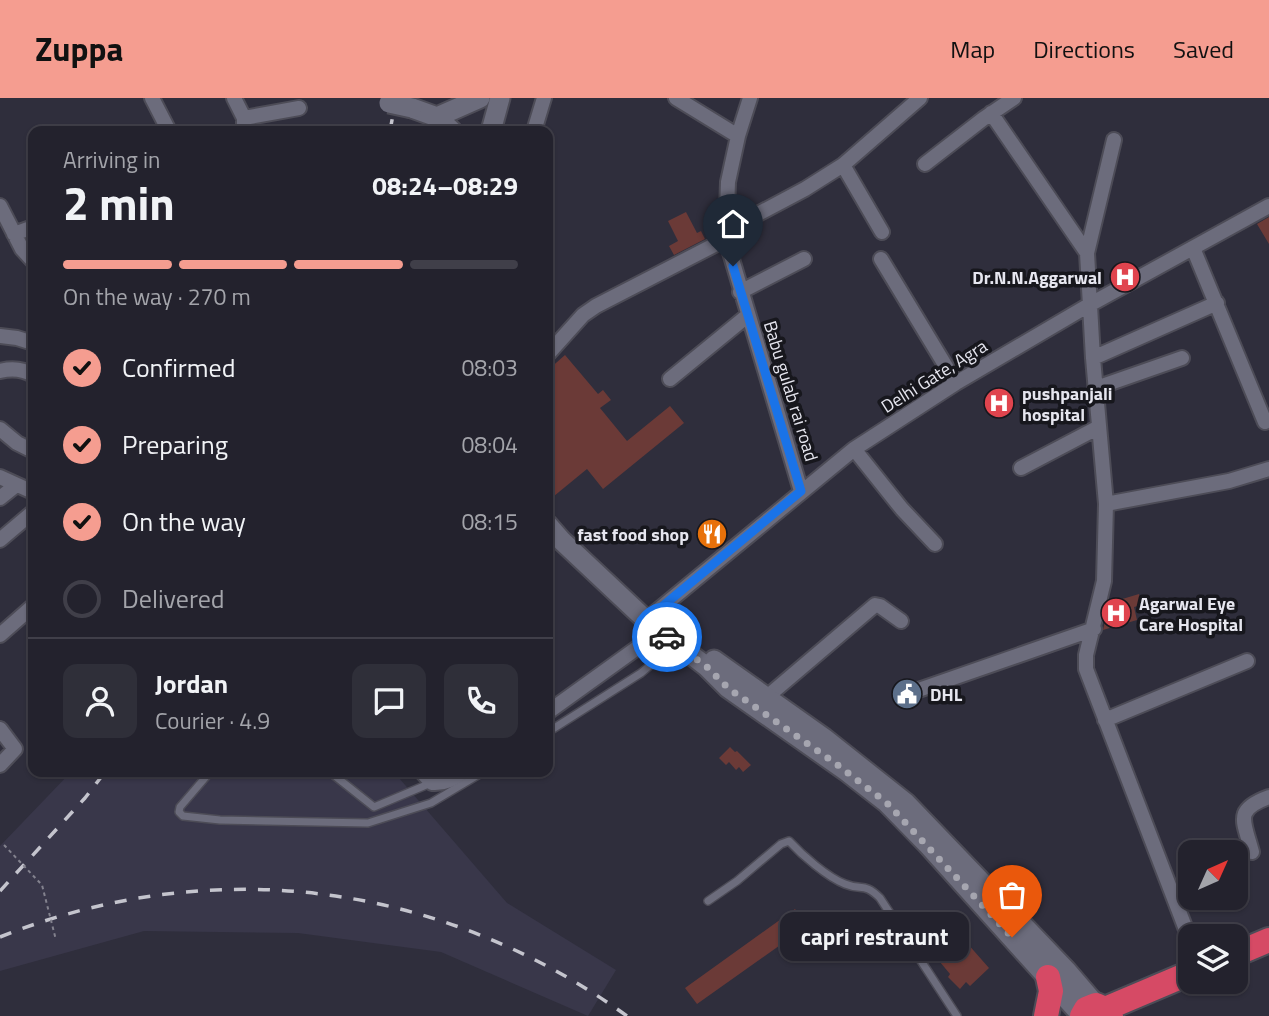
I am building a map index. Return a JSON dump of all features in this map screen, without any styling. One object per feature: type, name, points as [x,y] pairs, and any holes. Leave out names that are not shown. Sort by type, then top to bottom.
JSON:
[{"type":"highway","points":[[1248,949],[1269,940]]},
{"type":"highway","points":[[1248,966],[1269,957]]},
{"type":"highway","points":[[1046,1016],[1051,991],[1048,977]]},
{"type":"highway","points":[[1098,1013],[1178,978]]},
{"type":"highway","points":[[1098,1013],[1178,991]]},
{"type":"main road","points":[[437,117],[480,98]]},
{"type":"main road","points":[[492,126],[500,98]]},
{"type":"main road","points":[[384,101],[437,117],[447,126]]},
{"type":"main road","points":[[553,529],[661,626],[761,702],[906,803],[1048,977],[1098,1013]]},
{"type":"main road","points":[[944,852],[1066,970],[1098,1013]]},
{"type":"street","points":[[152,98],[166,126]]},
{"type":"street","points":[[234,98],[244,125],[299,108]]},
{"type":"street","points":[[536,126],[544,98]]},
{"type":"street","name":"Babu gulab rai road","points":[[750,98],[728,182],[726,235],[747,316],[801,491]]},
{"type":"street","points":[[553,348],[583,315],[596,306],[726,235],[843,165],[920,98]]},
{"type":"street","points":[[925,164],[1014,98]]},
{"type":"street","points":[[685,101],[738,136]]},
{"type":"street","points":[[991,113],[1087,253]]},
{"type":"street","points":[[1114,140],[1087,253],[1106,504],[1104,581],[1086,655],[1086,669],[1184,924]]},
{"type":"street","points":[[843,165],[882,232]]},
{"type":"street","name":"Delhi Gate, Agra","points":[[553,708],[661,626],[801,491],[854,449],[956,383],[1089,305],[1269,206]]},
{"type":"street","points":[[1,212],[28,256]]},
{"type":"street","points":[[14,234],[28,229]]},
{"type":"street","points":[[1193,248],[1265,422]]},
{"type":"street","points":[[740,292],[804,259]]},
{"type":"street","points":[[880,259],[956,383]]},
{"type":"street","points":[[1093,358],[1217,303]]},
{"type":"street","points":[[670,379],[747,316]]},
{"type":"street","points":[[0,336],[28,342]]},
{"type":"street","points":[[1096,388],[1182,358]]},
{"type":"street","points":[[0,371],[10,369],[28,374]]},
{"type":"street","points":[[1021,468],[1099,427]]},
{"type":"street","points":[[0,429],[28,448]]},
{"type":"street","points":[[854,449],[902,509],[935,544]]},
{"type":"street","points":[[1106,504],[1229,481],[1269,469]]},
{"type":"street","points":[[0,477],[28,490]]},
{"type":"street","points":[[0,498],[15,486]]},
{"type":"street","points":[[0,540],[28,516]]},
{"type":"street","points":[[761,702],[875,605],[901,621]]},
{"type":"street","points":[[0,635],[28,610]]},
{"type":"street","points":[[906,694],[1094,629]]},
{"type":"street","points":[[1105,720],[1247,661]]},
{"type":"street","points":[[0,729],[15,748],[0,765]]},
{"type":"street","points":[[427,777],[440,784],[456,777]]},
{"type":"street","points":[[1252,852],[1244,819],[1245,810],[1252,803],[1269,797]]},
{"type":"lane","points":[[553,729],[641,673],[661,626]]},
{"type":"lane","points":[[207,777],[180,807],[179,812],[188,817],[220,820],[368,823],[431,803],[475,777]]},
{"type":"lane","points":[[336,777],[374,807],[427,777]]},
{"type":"lane","points":[[708,901],[781,844],[789,841],[804,856],[844,884],[867,887],[880,898],[957,1016]]},
{"type":"path","points":[[4,845],[42,885],[56,940]]},
{"type":"shaded area","points":[[66,777],[399,777],[507,903],[616,970],[588,1016],[441,952],[298,933],[144,931],[0,971],[0,846]]},
{"type":"building","points":[[686,212],[697,233],[701,231],[705,239],[674,255],[669,246],[678,241],[668,221]]},
{"type":"building","points":[[1269,217],[1269,244],[1257,224]]},
{"type":"building","points":[[565,355],[598,394],[603,390],[611,400],[600,408],[627,441],[670,406],[684,423],[603,489],[587,469],[553,497],[553,366]]},
{"type":"building","points":[[1139,594],[1142,605],[1134,607],[1137,620],[1103,630],[1109,603]]},
{"type":"building","points":[[730,747],[751,765],[743,772],[739,767],[736,770],[729,762],[726,765],[719,758]]},
{"type":"building","points":[[795,909],[807,926],[697,1004],[685,988]]},
{"type":"building","points":[[952,926],[989,968],[970,986],[966,982],[960,989],[948,977],[950,974],[935,956],[941,951],[933,942]]},
{"type":"railway","points":[[391,126],[396,98]]},
{"type":"railway","points":[[0,891],[101,777]]},
{"type":"railway","points":[[0,937],[80,910],[162,895],[243,889],[324,894],[403,910],[481,935],[555,971],[627,1016]]},
{"type":"way so far","points":[[667,637],[707,667],[728,688],[887,803],[1012,937]]},
{"type":"place","name":"Dr.N.N.Aggarwal","points":[[1125,277]]},
{"type":"place","name":"pushpanjali hospital","points":[[999,403]]},
{"type":"place","name":"fast food shop","points":[[712,534]]},
{"type":"place","name":"Agarwal Eye Care Hospital","points":[[1116,613]]},
{"type":"place","name":"DHL","points":[[907,694]]},
{"type":"place","name":"capri restraunt","points":[[1012,937]]},
{"type":"route","points":[[667,637],[646,620],[801,491],[733,266]]}]
